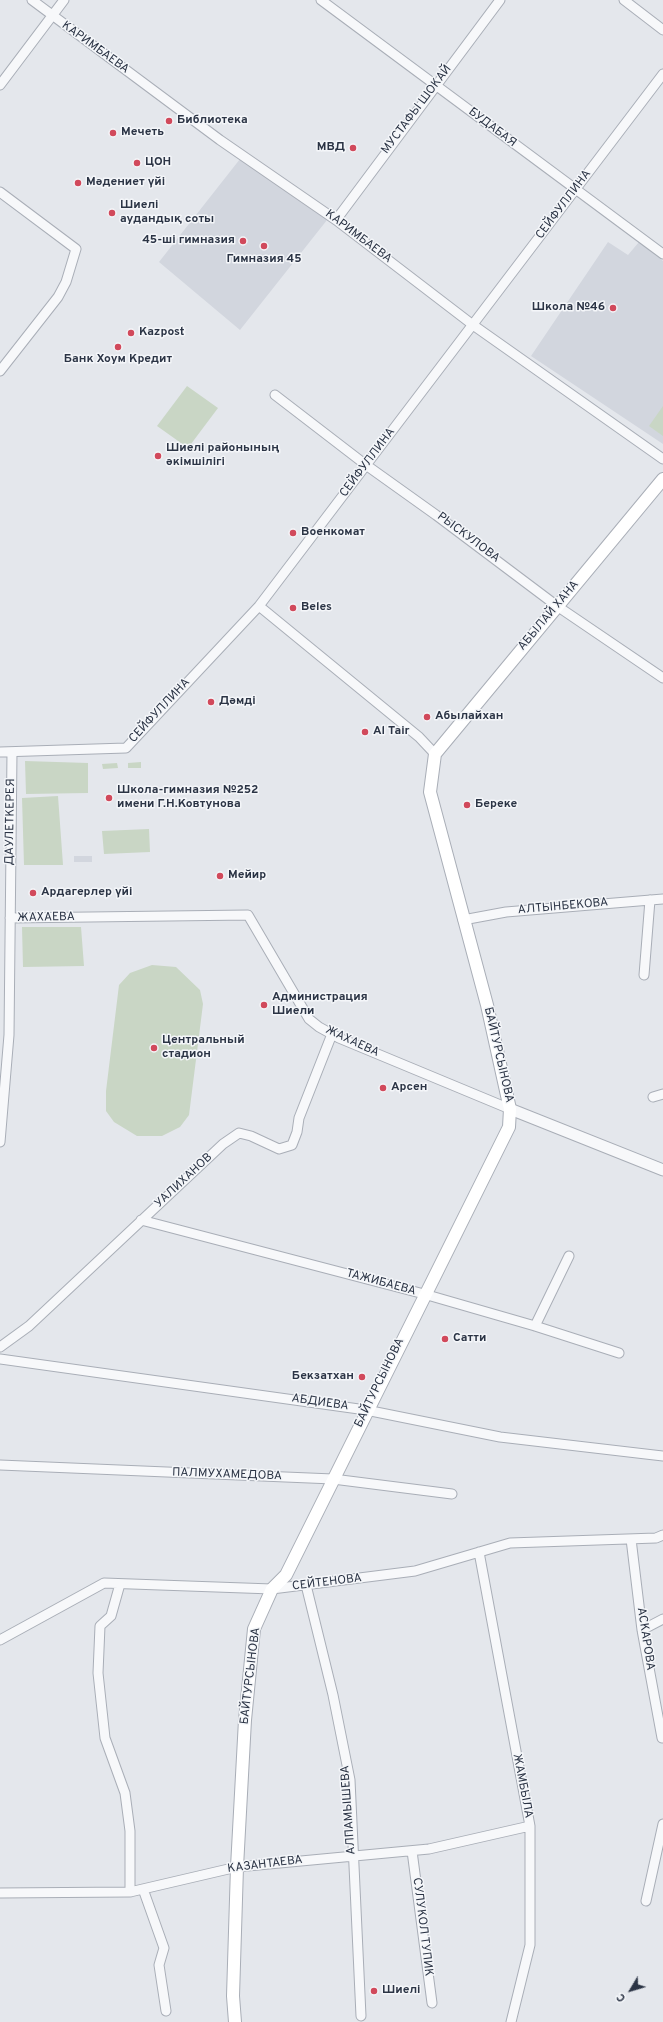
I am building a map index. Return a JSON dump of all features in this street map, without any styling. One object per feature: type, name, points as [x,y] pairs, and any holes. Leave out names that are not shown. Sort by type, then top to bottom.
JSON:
[{"type":"main road","name":"АБЫЛАЙ ХАНА","points":[[435,754],[663,479]]},
{"type":"main road","name":"БАЙТУРСЫНОВА","points":[[235,2022],[233,1996],[237,1867],[245,1720],[254,1629],[272,1590],[286,1575],[366,1410],[509,1127],[510,1109],[486,1005],[430,792],[435,754]]},
{"type":"street","name":"КАРИМБАЕВА","points":[[32,0],[220,140],[336,220],[473,325],[663,459]]},
{"type":"street","points":[[0,85],[64,0]]},
{"type":"street","name":"БУДАБАЯ","points":[[321,0],[663,254]]},
{"type":"street","name":"МУСТАФЫ ШОКАЙ","points":[[336,220],[435,85],[500,0]]},
{"type":"street","points":[[624,0],[663,30]]},
{"type":"street","name":"СЕЙФУЛЛИНА","points":[[12,752],[126,748],[259,606],[663,74]]},
{"type":"street","points":[[0,192],[76,249],[66,282],[58,297],[0,371]]},
{"type":"street","name":"РЫСКУЛОВА","points":[[275,395],[366,465],[436,514],[557,606],[663,678]]},
{"type":"street","points":[[259,606],[418,737],[435,754]]},
{"type":"street","points":[[0,752],[12,752]]},
{"type":"street","name":"ДАУЛЕТКЕРЕЯ","points":[[0,1142],[9,1035],[12,752]]},
{"type":"street","name":"АЛТЫНБЕКОВА","points":[[463,920],[506,912],[663,899]]},
{"type":"street","points":[[644,975],[650,900]]},
{"type":"street","name":"ЖАХАЕВА","points":[[10,918],[248,915],[308,1019],[332,1034],[510,1109],[663,1170]]},
{"type":"street","name":"УАЛИХАНОВ","points":[[0,1347],[29,1326],[223,1144],[239,1133],[251,1136],[279,1149],[292,1145],[297,1132],[299,1118],[332,1034]]},
{"type":"street","points":[[653,1097],[663,1094]]},
{"type":"street","name":"ТАЖИБАЕВА","points":[[141,1220],[424,1294],[535,1326],[619,1353]]},
{"type":"street","points":[[535,1326],[568,1256]]},
{"type":"street","name":"АБДИЕВА","points":[[0,1359],[366,1410],[500,1438],[663,1456]]},
{"type":"street","name":"ПАЛМУХАМЕДОВА","points":[[0,1465],[333,1480],[452,1494]]},
{"type":"street","name":"СЕЙТЕНОВА","points":[[0,1640],[104,1583],[272,1590],[415,1571],[510,1542],[656,1538],[663,1535]]},
{"type":"street","name":"АСКАРОВА","points":[[631,1539],[642,1630],[662,1738]]},
{"type":"street","name":"ЖАМБЫЛА","points":[[479,1552],[530,1826],[530,1945],[511,2022]]},
{"type":"street","points":[[120,1584],[111,1616],[100,1626],[98,1673],[106,1738],[125,1793],[130,1831],[130,1892]]},
{"type":"street","name":"АЛПАМЫШЕВА","points":[[306,1585],[333,1695],[350,1780],[352,1856],[361,2016]]},
{"type":"street","points":[[642,1630],[663,1619]]},
{"type":"street","name":"КАЗАНТАЕВА","points":[[0,1893],[130,1892],[237,1867],[430,1849],[530,1826]]},
{"type":"street","points":[[646,1901],[663,1828]]},
{"type":"street","name":"СУЛУКОЛ ТУПИК","points":[[412,1851],[432,2003]]},
{"type":"street","points":[[143,1888],[164,1948],[159,1965],[166,2012]]},
{"type":"shaded area","name":"45-ші гимназия","points":[[240,159],[327,220],[240,330],[159,262]]},
{"type":"shaded area","name":"Школа №46","points":[[608,242],[628,255],[639,242],[663,261],[663,444],[531,356]]},
{"type":"shaded area","points":[[74,856],[92,856],[92,862],[74,862]]},
{"type":"green space","points":[[187,386],[218,408],[188,448],[157,426]]},
{"type":"green space","points":[[663,406],[663,436],[649,426]]},
{"type":"green space","points":[[25,761],[88,763],[88,793],[26,794]]},
{"type":"green space","points":[[141,762],[141,768],[128,768],[128,763]]},
{"type":"green space","points":[[117,763],[118,768],[103,769],[102,764]]},
{"type":"green space","points":[[58,796],[63,865],[24,865],[22,798]]},
{"type":"green space","points":[[149,829],[150,852],[104,854],[102,831]]},
{"type":"green space","points":[[22,927],[81,927],[84,966],[23,967]]},
{"type":"green space","name":"Центральный стадион","points":[[152,965],[176,967],[200,990],[203,1004],[189,1115],[180,1127],[162,1136],[137,1136],[114,1122],[106,1111],[106,1091],[119,985],[130,973]]},
{"type":"place","name":"Библиотека","points":[[169,121]]},
{"type":"place","name":"Мечеть","points":[[113,133]]},
{"type":"place","name":"МВД","points":[[353,148]]},
{"type":"place","name":"ЦОН","points":[[137,163]]},
{"type":"place","name":"Мәдениет үйі","points":[[78,183]]},
{"type":"place","name":"Шиелі аудандық соты","points":[[112,213]]},
{"type":"place","name":"45-ші гимназия","points":[[243,241]]},
{"type":"place","name":"Гимназия 45","points":[[264,246]]},
{"type":"place","name":"Школа №46","points":[[613,308]]},
{"type":"place","name":"Kazpost","points":[[131,333]]},
{"type":"place","name":"Банк Хоум Кредит","points":[[118,347]]},
{"type":"place","name":"Шиелі районының әкімшілігі","points":[[158,456]]},
{"type":"place","name":"Военкомат","points":[[293,533]]},
{"type":"place","name":"Beles","points":[[293,608]]},
{"type":"place","name":"Дәмді","points":[[211,702]]},
{"type":"place","name":"Абылайхан","points":[[427,717]]},
{"type":"place","name":"Al Tair","points":[[365,732]]},
{"type":"place","name":"Школа-гимназия №252 имени Г.Н.Ковтунова","points":[[109,798]]},
{"type":"place","name":"Береке","points":[[467,805]]},
{"type":"place","name":"Мейир","points":[[220,876]]},
{"type":"place","name":"Ардагерлер үйі","points":[[33,893]]},
{"type":"place","name":"Администрация Шиели","points":[[264,1005]]},
{"type":"place","name":"Центральный стадион","points":[[154,1048]]},
{"type":"place","name":"Арсен","points":[[383,1088]]},
{"type":"place","name":"Сатти","points":[[445,1339]]},
{"type":"place","name":"Бекзатхан","points":[[362,1377]]},
{"type":"place","name":"Шиелі","points":[[374,1991]]}]
